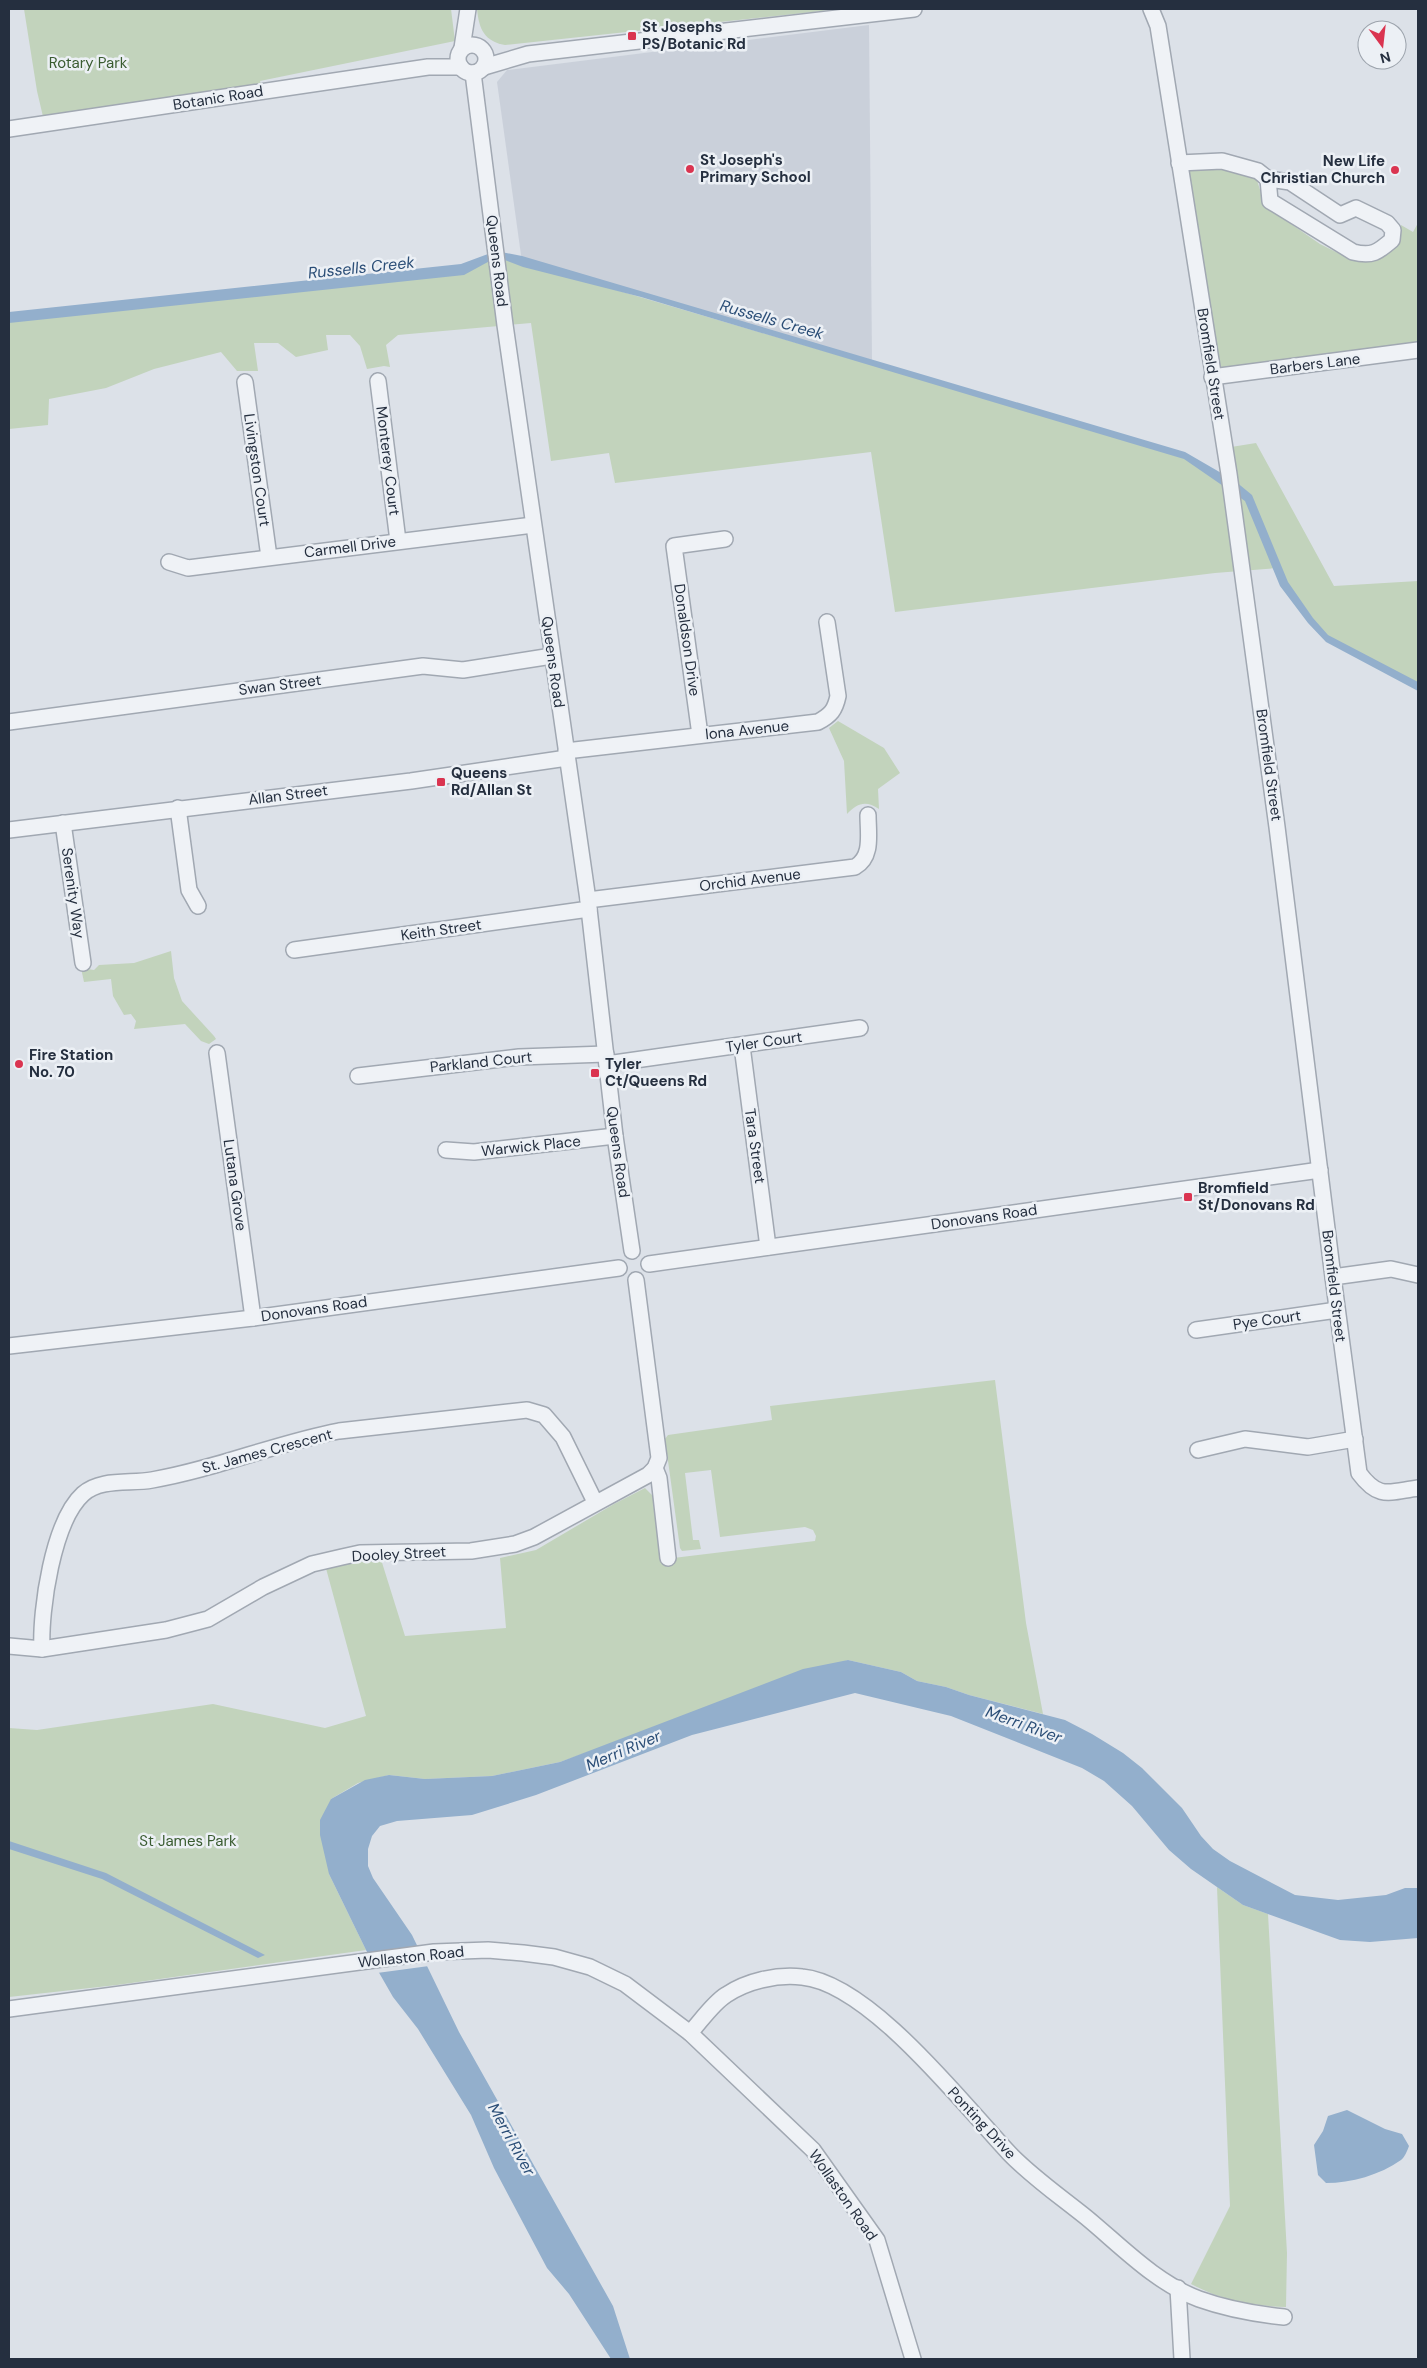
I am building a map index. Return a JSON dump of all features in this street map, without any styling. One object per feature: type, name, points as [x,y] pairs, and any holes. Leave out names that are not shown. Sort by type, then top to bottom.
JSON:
[{"type":"street","name":"Queens Road","points":[[468,9],[471,58],[533,524],[588,904],[615,1136],[632,1251]]},
{"type":"street","name":"Botanic Road","points":[[9,129],[428,67],[471,58],[528,54],[914,9]]},
{"type":"street","name":"Bromfield Street","points":[[1151,9],[1158,26]]},
{"type":"street","name":"Bromfield Street","points":[[1159,9],[1158,26],[1212,377],[1229,474],[1278,827],[1337,1310],[1359,1473],[1370,1488],[1384,1493],[1418,1488]]},
{"type":"street","points":[[1179,163],[1222,160],[1258,171],[1268,179],[1290,182],[1340,215]]},
{"type":"street","points":[[1268,179],[1270,201],[1354,252],[1367,256],[1380,251],[1392,240],[1393,230],[1387,224],[1356,208],[1340,215],[1330,237]]},
{"type":"street","name":"Barbers Lane","points":[[1212,377],[1418,350]]},
{"type":"street","name":"Monterey Court","points":[[378,381],[398,541]]},
{"type":"street","name":"Livingston Court","points":[[244,382],[269,558]]},
{"type":"street","name":"Carmell Drive","points":[[169,562],[188,568],[533,524]]},
{"type":"street","name":"Donaldson Drive","points":[[700,735],[674,546],[725,539]]},
{"type":"street","name":"Iona Avenue","points":[[566,754],[700,735],[818,722],[829,716],[836,708],[838,696],[827,622]]},
{"type":"street","name":"Swan Street","points":[[9,722],[424,666],[463,670],[552,656]]},
{"type":"street","name":"Allan Street","points":[[9,830],[411,781],[566,754]]},
{"type":"street","points":[[178,808],[189,890],[198,906]]},
{"type":"street","name":"Orchid Avenue","points":[[588,904],[855,867],[863,862],[868,852],[868,815]]},
{"type":"street","name":"Serenity Way","points":[[63,823],[81,965]]},
{"type":"street","name":"Keith Street","points":[[294,950],[588,904]]},
{"type":"street","name":"Tyler Court","points":[[606,1059],[742,1046],[860,1028]]},
{"type":"street","name":"Tara Street","points":[[742,1046],[768,1247]]},
{"type":"street","name":"Lutana Grove","points":[[217,1053],[253,1318]]},
{"type":"street","name":"Parkland Court","points":[[358,1076],[519,1057],[606,1059]]},
{"type":"street","name":"Warwick Place","points":[[446,1150],[474,1152],[615,1136]]},
{"type":"street","name":"Donovans Road","points":[[649,1264],[1320,1170]]},
{"type":"street","points":[[632,1251],[643,1254],[649,1264],[644,1276],[636,1280],[625,1278],[620,1268],[621,1258],[632,1251]]},
{"type":"street","name":"Donovans Road","points":[[9,1346],[253,1318],[620,1268]]},
{"type":"street","points":[[1333,1277],[1391,1270],[1418,1276]]},
{"type":"street","points":[[636,1280],[668,1558]]},
{"type":"street","name":"Pye Court","points":[[1196,1330],[1337,1310]]},
{"type":"street","name":"St. James Crescent","points":[[42,1649],[41,1635],[47,1577],[58,1542],[71,1508],[84,1493],[101,1485],[150,1480],[201,1470],[319,1435],[339,1431],[528,1410],[544,1415],[563,1437],[595,1502]]},
{"type":"street","points":[[1198,1450],[1245,1439],[1308,1447],[1355,1439]]},
{"type":"street","name":"Dooley Street","points":[[9,1646],[42,1649],[166,1630],[208,1619],[263,1587],[318,1562],[360,1553],[471,1552],[515,1544],[534,1537],[595,1502],[648,1475],[657,1463]]},
{"type":"street","name":"Wollaston Road","points":[[9,2009],[434,1952],[488,1950],[523,1953],[554,1957],[590,1967],[624,1984],[690,2033],[813,2150],[877,2240],[913,2359]]},
{"type":"street","name":"Ponting Drive","points":[[690,2033],[725,1995],[752,1982],[802,1976],[831,1984],[864,2005],[915,2050],[1010,2154],[1142,2265],[1198,2299],[1225,2307],[1284,2317]]},
{"type":"street","points":[[1178,2288],[1182,2359]]},
{"type":"shaded area","name":"St Joseph's Primary School","points":[[869,25],[872,360],[522,262],[497,82],[507,70]]},
{"type":"green space","name":"Rotary Park","points":[[24,9],[451,9],[455,41],[260,81],[264,91],[45,125],[37,91]]},
{"type":"green space","points":[[477,9],[840,9],[505,45],[487,37],[481,28]]},
{"type":"green space","points":[[1231,165],[1256,177],[1265,206],[1320,244],[1350,259],[1375,261],[1396,247],[1401,225],[1413,232],[1418,223],[1418,350],[1212,377],[1181,172],[1201,167]]},
{"type":"green space","points":[[497,255],[1185,457],[1231,491],[1225,448],[1256,443],[1334,586],[1418,581],[1418,687],[1328,640],[1277,568],[1215,573],[895,612],[871,452],[615,483],[609,453],[551,461],[531,323],[398,335],[386,345],[390,367],[384,366],[367,369],[360,346],[350,335],[326,335],[328,350],[296,357],[278,343],[254,343],[258,371],[237,371],[221,352],[154,369],[106,388],[49,399],[48,425],[9,429],[9,316],[462,268]]},
{"type":"green space","points":[[838,721],[884,748],[900,773],[878,789],[879,809],[870,804],[862,804],[854,807],[847,814],[844,761],[829,728]]},
{"type":"green space","points":[[171,951],[174,978],[182,1001],[216,1039],[209,1044],[201,1041],[185,1024],[134,1029],[136,1021],[131,1014],[124,1015],[113,996],[111,979],[84,982],[81,968],[94,970],[99,965],[134,963]]},
{"type":"green space","name":"St James Park","points":[[995,1380],[1026,1623],[1043,1714],[969,1695],[946,1687],[917,1681],[901,1672],[848,1660],[560,1762],[492,1776],[425,1779],[389,1775],[358,1783],[331,1799],[329,1874],[366,1950],[117,1985],[9,1997],[9,1728],[37,1730],[213,1704],[325,1728],[366,1716],[324,1561],[379,1553],[405,1636],[506,1628],[500,1558],[536,1550],[645,1488],[657,1500],[665,1559],[815,1541],[816,1536],[813,1530],[805,1527],[720,1537],[711,1470],[685,1473],[693,1540],[699,1540],[701,1549],[682,1551],[680,1548],[665,1439],[668,1435],[772,1420],[770,1406]]},
{"type":"green space","points":[[1217,1887],[1243,1905],[1268,1914],[1287,2253],[1286,2307],[1237,2301],[1202,2290],[1191,2284],[1230,2206]]},
{"type":"water","points":[[496,251],[522,256],[1185,452],[1235,481],[1252,495],[1288,582],[1313,618],[1328,635],[1418,682],[1418,691],[1326,642],[1308,623],[1280,586],[1245,501],[1184,459],[641,297],[523,267],[497,257],[464,275],[9,323],[9,312],[461,264]]},
{"type":"water","name":"Merri River","points":[[848,1660],[901,1672],[917,1681],[946,1687],[969,1695],[1065,1720],[1092,1734],[1123,1753],[1142,1768],[1182,1808],[1201,1836],[1213,1849],[1230,1861],[1295,1895],[1338,1900],[1386,1895],[1405,1888],[1418,1888],[1418,1938],[1370,1942],[1340,1940],[1243,1905],[1191,1869],[1169,1850],[1132,1806],[1104,1781],[1082,1768],[951,1716],[855,1693],[692,1735],[536,1795],[472,1815],[397,1821],[380,1826],[372,1836],[368,1849],[368,1866],[373,1878],[412,1935],[459,2032],[613,2306],[630,2359],[611,2359],[569,2294],[547,2268],[494,2168],[471,2115],[418,2029],[393,1997],[366,1950],[329,1874],[320,1835],[320,1820],[331,1799],[365,1780],[389,1775],[425,1779],[492,1776],[560,1762],[803,1669]]},
{"type":"water","points":[[9,1841],[106,1873],[265,1955],[258,1958],[102,1879],[9,1849]]},
{"type":"water","points":[[1347,2110],[1385,2129],[1402,2134],[1409,2146],[1402,2159],[1384,2170],[1355,2180],[1326,2183],[1318,2175],[1314,2145],[1323,2131],[1328,2116]]},
{"type":"pier","points":[[421,1949],[429,1966],[377,1973],[367,1956]]},
{"type":"place","name":"St Josephs PS/Botanic Rd","points":[[632,36]]},
{"type":"place","name":"St Joseph's Primary School","points":[[690,169]]},
{"type":"place","name":"New Life Christian Church","points":[[1395,170]]},
{"type":"place","name":"Queens Rd/Allan St","points":[[441,782]]},
{"type":"place","name":"Fire Station No. 70","points":[[19,1064]]},
{"type":"place","name":"Tyler Ct/Queens Rd","points":[[595,1073]]},
{"type":"place","name":"Bromfield St/Donovans Rd","points":[[1188,1197]]},
{"type":"water label","name":"Russells Creek","points":[[361,267]]},
{"type":"water label","name":"Russells Creek","points":[[772,319]]}]
